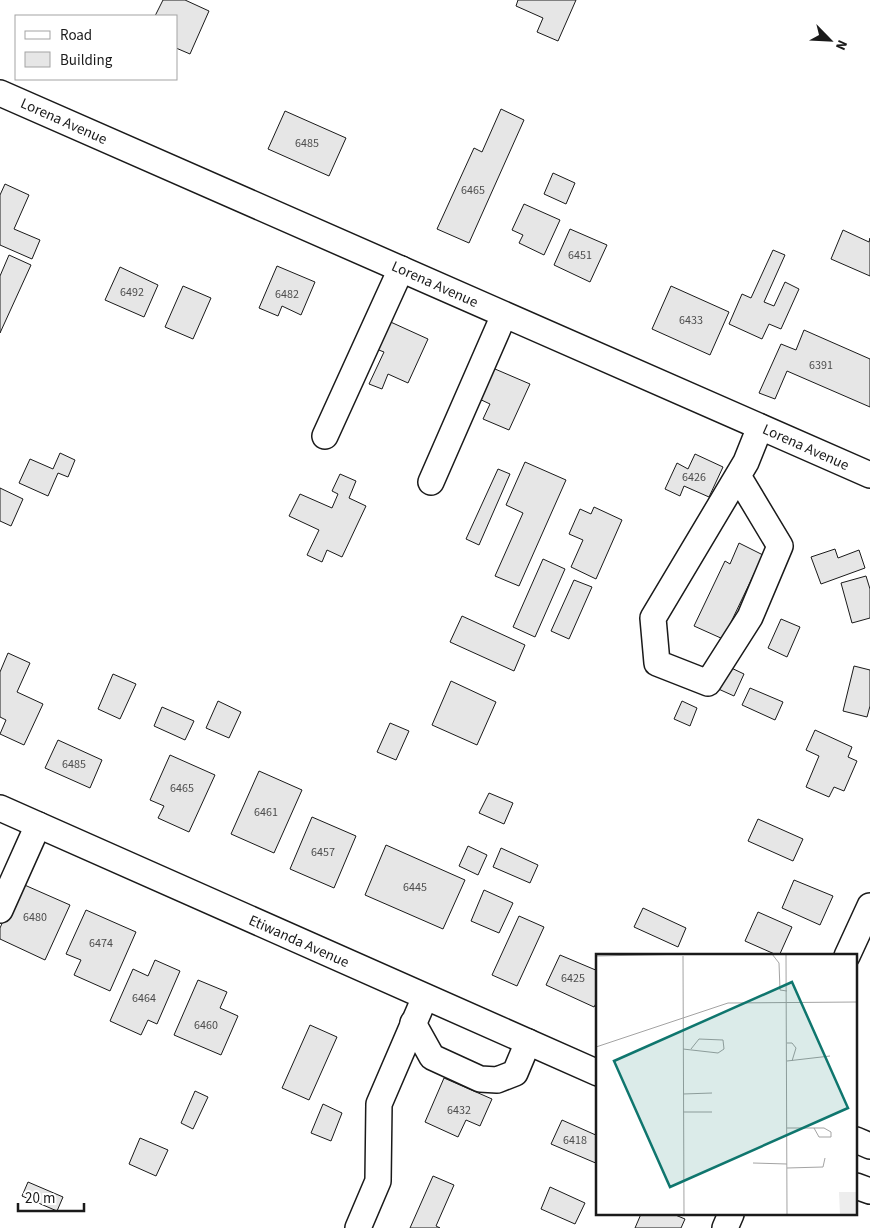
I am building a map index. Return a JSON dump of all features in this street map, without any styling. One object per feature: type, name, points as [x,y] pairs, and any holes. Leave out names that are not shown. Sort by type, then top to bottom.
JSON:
[{"type":"street","name":"Lorena Avenue","points":[[0,93],[870,475]]},
{"type":"street","points":[[325,436],[401,269]]},
{"type":"street","points":[[431,482],[504,315]]},
{"type":"street","points":[[738,476],[780,546],[750,617],[708,683],[657,663],[653,618],[746,462],[760,427]]},
{"type":"street","name":"Etiwanda Avenue","points":[[0,808],[596,1072]]},
{"type":"street","points":[[0,910],[38,825]]},
{"type":"street","points":[[848,954],[870,906]]},
{"type":"street","points":[[358,1228],[378,1181],[379,1104],[425,997]]},
{"type":"street","points":[[413,1023],[432,1057],[480,1080],[497,1080],[514,1073],[528,1042]]},
{"type":"street","points":[[858,1141],[870,1146]]},
{"type":"street","points":[[858,1187],[870,1191]]},
{"type":"street","points":[[725,1228],[730,1216]]},
{"type":"building","points":[[163,0],[185,0],[209,11],[190,54],[178,49],[178,15],[156,15]]},
{"type":"building","points":[[518,0],[576,0],[558,41],[537,32],[543,18],[516,6]]},
{"type":"building","points":[[501,109],[524,120],[469,243],[437,229],[474,148],[482,152]]},
{"type":"building","points":[[285,111],[346,138],[329,176],[268,149]]},
{"type":"building","points":[[553,173],[575,183],[566,204],[544,194]]},
{"type":"building","points":[[5,184],[29,195],[14,229],[40,240],[32,259],[0,245],[0,195]]},
{"type":"building","points":[[524,204],[560,220],[544,255],[519,243],[523,235],[512,230]]},
{"type":"building","points":[[570,229],[607,245],[590,282],[554,265]]},
{"type":"building","points":[[843,230],[869,242],[870,238],[870,276],[831,259]]},
{"type":"building","points":[[773,250],[785,255],[764,302],[774,306],[785,282],[799,289],[781,329],[769,324],[762,339],[729,324],[742,294],[751,298]]},
{"type":"building","points":[[9,255],[31,265],[0,333],[0,276]]},
{"type":"building","points":[[277,266],[315,282],[301,315],[282,306],[278,316],[259,308]]},
{"type":"building","points":[[120,267],[158,285],[144,317],[105,300]]},
{"type":"building","points":[[183,286],[211,298],[193,339],[165,327]]},
{"type":"building","points":[[671,286],[729,312],[710,355],[652,329]]},
{"type":"building","points":[[384,319],[428,339],[408,383],[388,374],[382,389],[369,384],[384,352],[371,347]]},
{"type":"building","points":[[804,330],[870,359],[870,407],[787,371],[775,399],[759,393],[781,344],[796,350]]},
{"type":"building","points":[[488,366],[530,384],[509,430],[483,419],[490,404],[475,397]]},
{"type":"building","points":[[60,453],[75,460],[68,477],[58,473],[48,496],[19,483],[30,459],[53,469]]},
{"type":"building","points":[[695,454],[723,467],[709,497],[684,486],[680,496],[665,489],[677,463],[688,469]]},
{"type":"building","points":[[525,462],[566,480],[519,586],[495,576],[523,513],[506,505]]},
{"type":"building","points":[[498,469],[510,474],[479,545],[466,539]]},
{"type":"building","points":[[340,474],[356,481],[349,498],[366,506],[342,557],[327,550],[322,562],[307,555],[319,530],[289,516],[300,494],[332,508],[338,494],[332,491]]},
{"type":"building","points":[[0,488],[23,499],[11,526],[0,521]]},
{"type":"building","points":[[594,507],[622,520],[596,579],[571,567],[583,540],[569,534],[580,509],[591,514]]},
{"type":"building","points":[[739,543],[763,555],[723,639],[694,626],[725,561],[730,564]]},
{"type":"building","points":[[835,549],[838,558],[859,550],[865,568],[821,584],[811,557]]},
{"type":"building","points":[[543,559],[565,569],[535,637],[513,627]]},
{"type":"building","points":[[866,576],[870,589],[870,618],[852,623],[841,583]]},
{"type":"building","points":[[574,580],[592,587],[569,639],[551,631]]},
{"type":"building","points":[[462,616],[525,645],[514,671],[450,642]]},
{"type":"building","points":[[781,619],[800,627],[787,657],[768,648]]},
{"type":"building","points":[[8,653],[30,663],[17,692],[43,704],[24,745],[0,734],[6,720],[0,717],[0,672]]},
{"type":"building","points":[[725,665],[744,674],[734,696],[714,687]]},
{"type":"building","points":[[854,666],[870,670],[870,706],[867,717],[843,711]]},
{"type":"building","points":[[113,674],[136,684],[120,719],[98,709]]},
{"type":"building","points":[[451,681],[496,702],[477,745],[432,725]]},
{"type":"building","points":[[750,688],[783,702],[775,720],[742,705]]},
{"type":"building","points":[[218,701],[241,712],[229,738],[206,728]]},
{"type":"building","points":[[682,701],[697,708],[690,726],[674,719]]},
{"type":"building","points":[[162,707],[194,721],[185,740],[154,726]]},
{"type":"building","points":[[390,723],[409,731],[396,760],[377,752]]},
{"type":"building","points":[[815,730],[852,747],[848,757],[857,761],[844,791],[834,787],[829,797],[806,787],[819,756],[806,750]]},
{"type":"building","points":[[58,740],[102,760],[90,788],[45,768]]},
{"type":"building","points":[[170,755],[215,775],[189,832],[158,818],[164,806],[150,800]]},
{"type":"building","points":[[259,771],[302,790],[274,853],[231,834]]},
{"type":"building","points":[[489,793],[513,803],[504,824],[479,813]]},
{"type":"building","points":[[312,817],[356,836],[334,888],[290,869]]},
{"type":"building","points":[[758,819],[803,839],[793,861],[748,841]]},
{"type":"building","points":[[386,845],[465,880],[443,929],[365,895]]},
{"type":"building","points":[[468,846],[487,855],[478,875],[459,866]]},
{"type":"building","points":[[501,848],[538,865],[530,883],[493,867]]},
{"type":"building","points":[[794,880],[833,896],[820,925],[782,908]]},
{"type":"building","points":[[20,883],[70,905],[45,960],[0,939],[0,928]]},
{"type":"building","points":[[484,890],[513,903],[499,933],[471,921]]},
{"type":"building","points":[[643,908],[686,928],[678,947],[634,927]]},
{"type":"building","points":[[86,910],[136,932],[110,991],[74,975],[81,960],[66,954]]},
{"type":"building","points":[[758,912],[792,927],[780,954],[774,954],[745,941]]},
{"type":"building","points":[[519,916],[544,927],[517,986],[492,975]]},
{"type":"building","points":[[560,955],[596,970],[596,1004],[594,1007],[546,985]]},
{"type":"building","points":[[155,960],[180,971],[157,1024],[148,1020],[141,1035],[110,1021],[133,969],[148,976]]},
{"type":"building","points":[[198,980],[227,992],[220,1008],[238,1016],[221,1055],[174,1035]]},
{"type":"building","points":[[310,1025],[337,1037],[309,1100],[282,1088]]},
{"type":"building","points":[[444,1078],[492,1099],[480,1126],[466,1120],[458,1137],[425,1122]]},
{"type":"building","points":[[195,1091],[208,1097],[193,1129],[181,1123]]},
{"type":"building","points":[[323,1104],[342,1113],[331,1141],[311,1133]]},
{"type":"building","points":[[562,1120],[596,1135],[596,1163],[551,1144]]},
{"type":"building","points":[[140,1138],[168,1150],[156,1176],[129,1164]]},
{"type":"building","points":[[433,1176],[454,1185],[436,1226],[440,1228],[410,1228]]},
{"type":"building","points":[[28,1182],[63,1197],[57,1211],[22,1196]]},
{"type":"building","points":[[550,1187],[585,1203],[575,1224],[541,1209]]},
{"type":"building","points":[[640,1216],[678,1216],[685,1219],[681,1228],[635,1228]]}]
